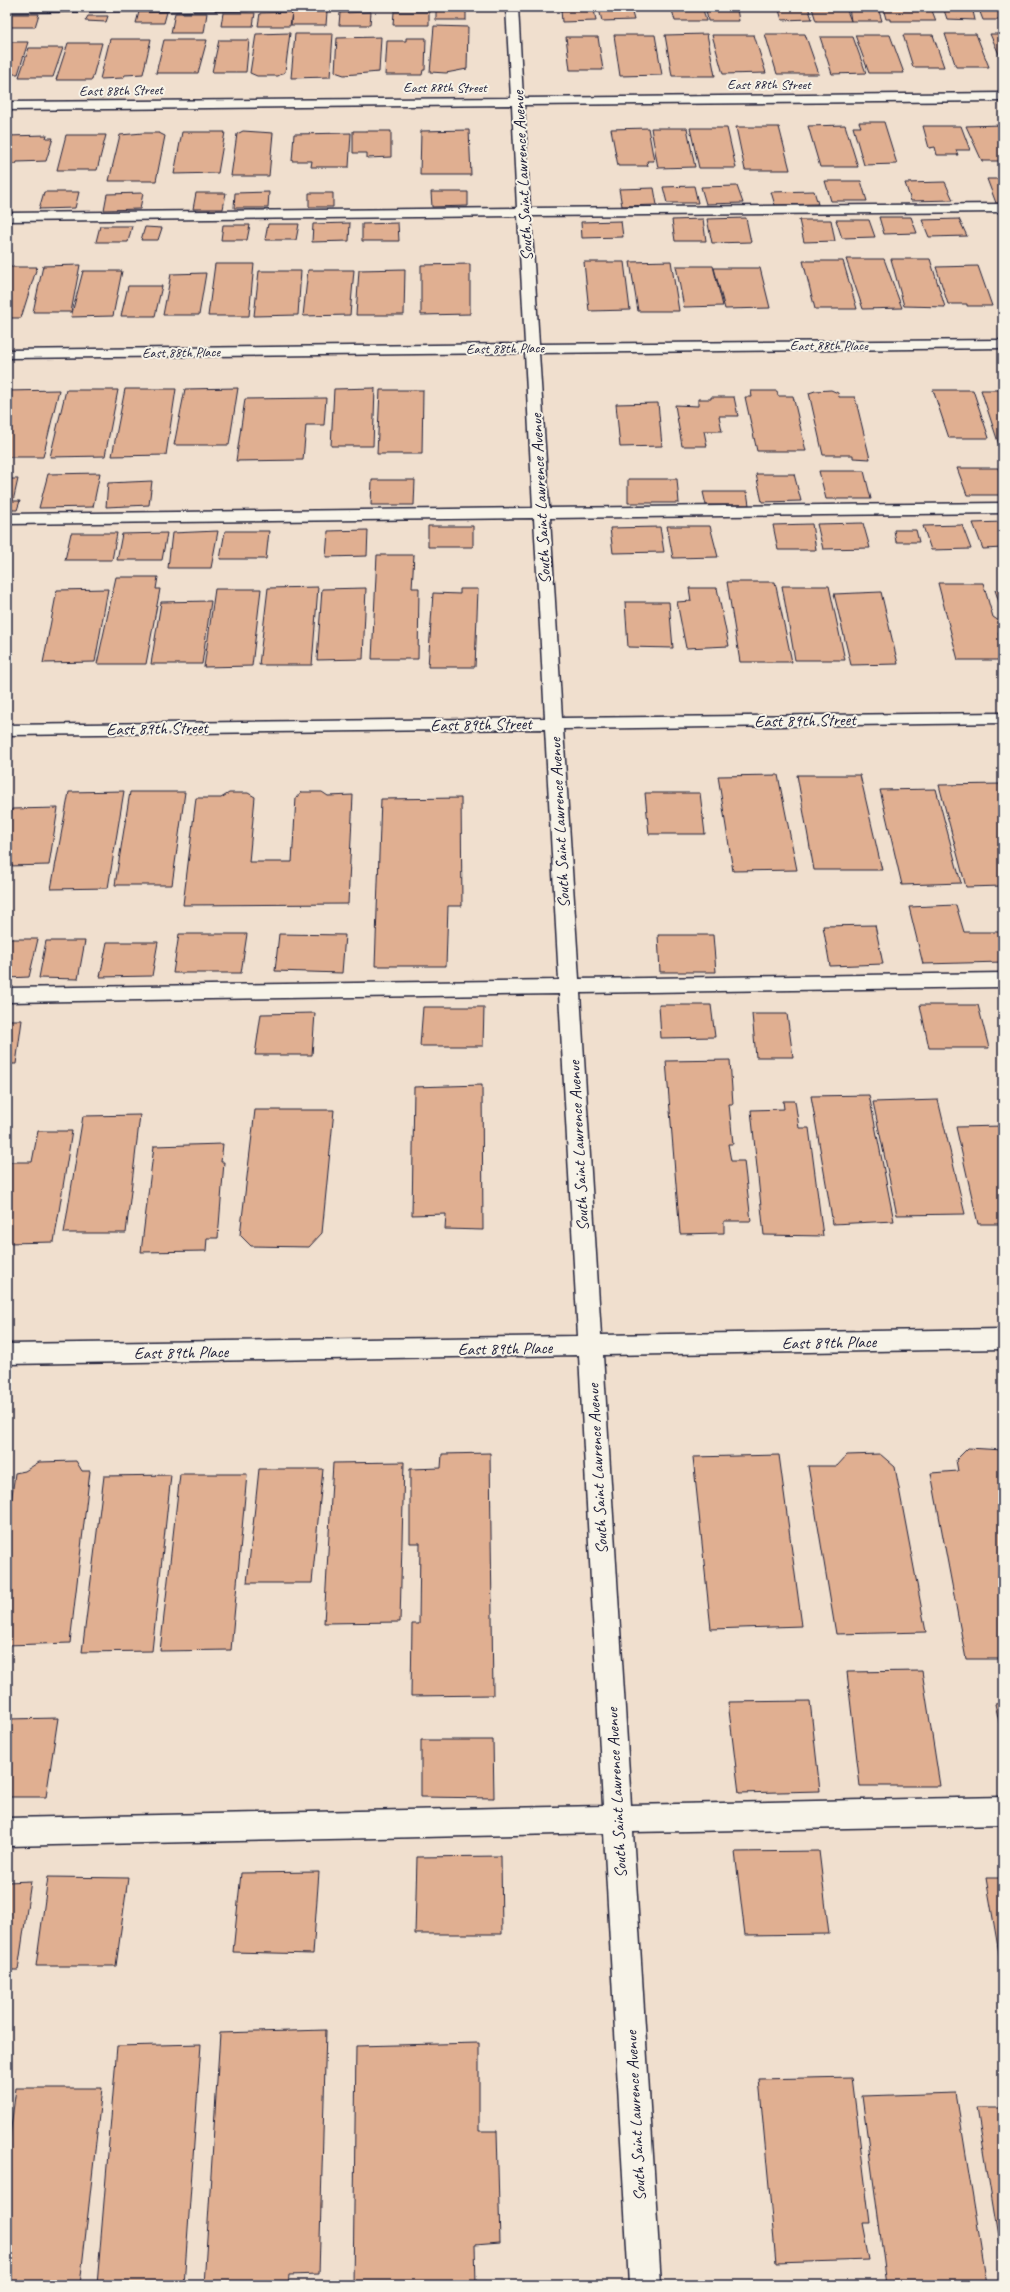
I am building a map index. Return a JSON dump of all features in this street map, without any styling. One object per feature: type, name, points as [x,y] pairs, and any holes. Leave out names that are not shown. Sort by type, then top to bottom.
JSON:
[{"type":"street","points":[[7,9],[248,7]]},
{"type":"street","name":"South Saint Lawrence Avenue","points":[[512,7],[645,2285]]},
{"type":"street","name":"East 88th Street","points":[[7,106],[1003,97]]},
{"type":"street","points":[[7,217],[1003,208]]},
{"type":"street","name":"East 88th Place","points":[[7,354],[532,347],[1003,344]]},
{"type":"street","points":[[7,519],[1003,508]]},
{"type":"street","name":"East 89th Street","points":[[7,730],[1003,718]]},
{"type":"street","points":[[7,995],[1003,980]]},
{"type":"street","name":"East 89th Place","points":[[7,1354],[1003,1339]]},
{"type":"street","points":[[7,1832],[1003,1812]]},
{"type":"building","points":[[778,7],[808,7],[812,19],[782,20]]},
{"type":"building","points":[[943,7],[972,7],[975,20],[947,19]]},
{"type":"building","points":[[978,7],[1003,7],[1003,20],[983,20]]},
{"type":"building","points":[[812,8],[846,8],[851,21],[816,21]]},
{"type":"building","points":[[849,8],[878,8],[882,21],[851,21]]},
{"type":"building","points":[[883,8],[931,8],[936,21],[890,21],[890,19],[886,19]]},
{"type":"building","points":[[466,9],[466,20],[436,20],[436,10]]},
{"type":"building","points":[[594,9],[596,21],[562,22],[561,10]]},
{"type":"building","points":[[599,9],[631,9],[634,20],[602,21]]},
{"type":"building","points":[[703,9],[706,21],[675,21],[672,10]]},
{"type":"building","points":[[706,9],[737,9],[739,21],[708,21]]},
{"type":"building","points":[[139,12],[167,12],[164,23],[136,23]]},
{"type":"building","points":[[292,12],[290,26],[258,26],[260,13]]},
{"type":"building","points":[[292,12],[327,12],[326,25],[291,25]]},
{"type":"building","points":[[371,12],[370,25],[339,25],[340,13]]},
{"type":"building","points":[[394,12],[429,12],[429,25],[393,25]]},
{"type":"building","points":[[175,13],[207,13],[204,33],[171,33]]},
{"type":"building","points":[[223,13],[255,13],[253,26],[221,26]]},
{"type":"building","points":[[8,14],[39,14],[35,27],[7,27]]},
{"type":"building","points":[[88,16],[108,16],[106,22],[85,21]]},
{"type":"building","points":[[434,26],[468,27],[467,69],[446,73],[430,72]]},
{"type":"building","points":[[290,33],[285,72],[278,76],[257,76],[250,73],[256,34]]},
{"type":"building","points":[[295,34],[333,34],[330,77],[291,78]]},
{"type":"building","points":[[707,34],[715,76],[672,76],[665,35]]},
{"type":"building","points":[[765,34],[805,34],[819,74],[777,74]]},
{"type":"building","points":[[945,34],[976,34],[989,67],[956,67]]},
{"type":"building","points":[[990,34],[1003,34],[1003,63]]},
{"type":"building","points":[[614,35],[655,35],[662,75],[620,76]]},
{"type":"building","points":[[712,35],[754,35],[766,73],[723,74]]},
{"type":"building","points":[[855,35],[890,35],[904,73],[869,73]]},
{"type":"building","points":[[903,35],[933,35],[944,67],[913,67]]},
{"type":"building","points":[[381,37],[379,72],[344,75],[335,72],[337,38]]},
{"type":"building","points":[[566,37],[598,37],[603,70],[570,70]]},
{"type":"building","points":[[820,37],[853,37],[866,73],[832,74]]},
{"type":"building","points":[[406,38],[426,38],[425,70],[423,70],[422,75],[385,75],[387,41],[406,41]]},
{"type":"building","points":[[110,39],[151,39],[143,74],[125,75],[123,78],[100,79]]},
{"type":"building","points":[[164,40],[207,40],[198,73],[156,73]]},
{"type":"building","points":[[219,40],[249,40],[246,72],[212,72]]},
{"type":"building","points":[[7,42],[28,42],[18,74],[7,74]]},
{"type":"building","points":[[68,43],[102,43],[92,80],[56,80]]},
{"type":"building","points":[[29,48],[63,48],[53,77],[19,77]]},
{"type":"building","points":[[859,122],[884,122],[897,164],[864,165],[853,127],[861,127]]},
{"type":"building","points":[[845,125],[858,167],[820,167],[808,126]]},
{"type":"building","points":[[1002,125],[1003,162],[982,161],[966,126]]},
{"type":"building","points":[[923,126],[961,126],[970,150],[956,150],[958,155],[937,155],[935,147],[929,148]]},
{"type":"building","points":[[736,127],[779,127],[790,170],[745,170]]},
{"type":"building","points":[[648,128],[654,161],[647,161],[648,166],[618,166],[611,129]]},
{"type":"building","points":[[651,128],[687,128],[695,167],[658,168]]},
{"type":"building","points":[[690,128],[727,128],[736,168],[699,168]]},
{"type":"building","points":[[469,130],[471,175],[420,175],[421,131]]},
{"type":"building","points":[[243,131],[273,133],[269,176],[231,176],[237,134]]},
{"type":"building","points":[[353,131],[391,131],[391,157],[367,158],[367,153],[353,153]]},
{"type":"building","points":[[182,132],[225,132],[218,173],[174,174]]},
{"type":"building","points":[[159,133],[165,136],[156,181],[109,181],[120,135]]},
{"type":"building","points":[[351,133],[349,167],[311,167],[312,161],[292,161],[294,134]]},
{"type":"building","points":[[47,135],[46,138],[53,138],[46,161],[17,162],[16,164],[7,164],[7,136]]},
{"type":"building","points":[[66,135],[106,135],[97,170],[57,170]]},
{"type":"building","points":[[987,179],[1003,179],[1003,203],[996,203]]},
{"type":"building","points":[[825,181],[861,181],[867,201],[831,201]]},
{"type":"building","points":[[945,182],[953,200],[911,201],[905,183]]},
{"type":"building","points":[[694,186],[698,203],[667,203],[663,187]]},
{"type":"building","points":[[737,186],[743,203],[706,204],[701,187]]},
{"type":"building","points":[[654,188],[657,205],[622,206],[619,189]]},
{"type":"building","points":[[814,191],[818,204],[775,205],[771,192]]},
{"type":"building","points":[[44,192],[79,192],[75,208],[39,209]]},
{"type":"building","points":[[269,192],[268,208],[234,208],[235,193]]},
{"type":"building","points":[[431,192],[468,192],[468,206],[432,207]]},
{"type":"building","points":[[143,193],[140,209],[104,210],[107,194]]},
{"type":"building","points":[[196,193],[226,193],[223,209],[193,209]]},
{"type":"building","points":[[309,193],[333,193],[333,207],[309,207]]},
{"type":"building","points":[[879,217],[911,217],[917,233],[884,234]]},
{"type":"building","points":[[746,218],[751,242],[712,243],[707,219]]},
{"type":"building","points":[[703,219],[706,241],[675,241],[672,220]]},
{"type":"building","points":[[959,219],[967,236],[929,237],[922,220]]},
{"type":"building","points":[[799,220],[831,220],[835,241],[804,242]]},
{"type":"building","points":[[836,220],[869,220],[875,237],[842,238]]},
{"type":"building","points":[[621,221],[623,237],[582,238],[581,222]]},
{"type":"building","points":[[350,223],[349,241],[312,242],[313,224]]},
{"type":"building","points":[[398,223],[399,241],[362,241],[362,224]]},
{"type":"building","points":[[268,224],[299,224],[296,240],[265,240]]},
{"type":"building","points":[[223,225],[250,225],[247,240],[221,240]]},
{"type":"building","points":[[100,226],[132,226],[128,242],[96,242]]},
{"type":"building","points":[[145,227],[162,228],[158,240],[141,240]]},
{"type":"building","points":[[846,259],[884,259],[902,308],[863,309]]},
{"type":"building","points":[[891,259],[930,259],[945,307],[904,306]]},
{"type":"building","points":[[671,261],[679,311],[638,311],[630,262]]},
{"type":"building","points":[[803,261],[843,261],[857,309],[815,309]]},
{"type":"building","points":[[584,262],[624,262],[630,310],[589,311]]},
{"type":"building","points":[[215,264],[254,264],[249,316],[208,316]]},
{"type":"building","points":[[470,264],[470,314],[421,315],[421,265]]},
{"type":"building","points":[[80,265],[71,312],[33,312],[43,266]]},
{"type":"building","points":[[676,266],[713,266],[723,306],[684,307]]},
{"type":"building","points":[[978,266],[992,306],[948,304],[936,267]]},
{"type":"building","points":[[7,267],[37,267],[21,318],[7,318]]},
{"type":"building","points":[[714,268],[760,268],[770,308],[725,309]]},
{"type":"building","points":[[405,269],[404,315],[356,315],[359,270]]},
{"type":"building","points":[[308,270],[354,270],[350,315],[303,316]]},
{"type":"building","points":[[83,271],[122,271],[113,316],[71,317]]},
{"type":"building","points":[[259,271],[301,271],[298,315],[254,316]]},
{"type":"building","points":[[206,273],[199,315],[163,315],[171,274]]},
{"type":"building","points":[[128,286],[162,286],[155,316],[121,316]]},
{"type":"building","points":[[238,388],[229,445],[174,445],[185,389]]},
{"type":"building","points":[[375,388],[373,446],[331,446],[334,389]]},
{"type":"building","points":[[125,389],[176,389],[166,455],[112,456]]},
{"type":"building","points":[[59,390],[43,457],[7,457],[7,391]]},
{"type":"building","points":[[66,390],[118,390],[105,456],[50,457]]},
{"type":"building","points":[[380,390],[423,390],[422,454],[377,454]]},
{"type":"building","points":[[831,390],[838,393],[839,397],[855,397],[870,459],[853,458],[853,455],[823,455],[809,393]]},
{"type":"building","points":[[933,390],[973,390],[989,438],[949,438]]},
{"type":"building","points":[[981,390],[1003,390],[1003,445],[999,445]]},
{"type":"building","points":[[751,391],[777,391],[778,396],[793,396],[806,451],[757,451],[745,397],[752,397]]},
{"type":"building","points":[[711,397],[734,397],[738,416],[719,416],[722,431],[704,431],[707,446],[682,446],[675,405],[698,406],[698,399],[711,399]]},
{"type":"building","points":[[326,398],[324,425],[306,425],[303,460],[236,461],[245,399]]},
{"type":"building","points":[[658,403],[662,446],[620,447],[616,404]]},
{"type":"building","points":[[957,468],[998,468],[1003,479],[1003,495],[967,495]]},
{"type":"building","points":[[819,471],[864,471],[871,499],[826,499]]},
{"type":"building","points":[[100,473],[93,507],[39,508],[48,474]]},
{"type":"building","points":[[756,474],[794,474],[801,501],[762,502]]},
{"type":"building","points":[[7,479],[18,479],[13,501],[20,501],[17,510],[7,510]]},
{"type":"building","points":[[628,479],[677,479],[679,503],[628,503]]},
{"type":"building","points":[[372,480],[415,480],[414,505],[371,505]]},
{"type":"building","points":[[152,481],[149,505],[106,507],[108,483]]},
{"type":"building","points":[[703,492],[747,492],[749,505],[706,505]]},
{"type":"building","points":[[1003,522],[1003,548],[983,549],[973,523]]},
{"type":"building","points":[[863,523],[870,548],[823,549],[817,524]]},
{"type":"building","points":[[812,524],[816,550],[778,550],[773,525]]},
{"type":"building","points":[[962,525],[971,549],[931,550],[923,526]]},
{"type":"building","points":[[428,526],[473,526],[473,547],[428,547]]},
{"type":"building","points":[[667,526],[710,526],[718,557],[673,558]]},
{"type":"building","points":[[660,527],[664,552],[613,553],[610,528]]},
{"type":"building","points":[[368,530],[367,556],[326,557],[328,531]]},
{"type":"building","points":[[894,530],[916,530],[919,542],[896,542]]},
{"type":"building","points":[[218,531],[211,568],[168,568],[172,533]]},
{"type":"building","points":[[225,531],[269,531],[266,559],[220,559]]},
{"type":"building","points":[[71,533],[117,533],[112,560],[65,560]]},
{"type":"building","points":[[167,533],[162,560],[117,560],[122,534]]},
{"type":"building","points":[[377,555],[414,555],[412,588],[419,588],[418,659],[372,659]]},
{"type":"building","points":[[116,577],[158,577],[156,589],[160,589],[146,664],[97,664]]},
{"type":"building","points":[[727,582],[775,582],[792,662],[740,662]]},
{"type":"building","points":[[938,583],[983,583],[993,617],[999,621],[1002,628],[998,633],[1003,650],[1003,660],[958,660]]},
{"type":"building","points":[[782,586],[829,586],[845,660],[795,660]]},
{"type":"building","points":[[318,587],[312,665],[259,665],[268,588]]},
{"type":"building","points":[[366,588],[363,659],[317,660],[322,589]]},
{"type":"building","points":[[689,588],[717,588],[729,646],[686,648],[677,602],[691,601]]},
{"type":"building","points":[[108,589],[95,662],[43,663],[57,590]]},
{"type":"building","points":[[215,589],[261,589],[252,666],[204,667]]},
{"type":"building","points":[[460,589],[478,589],[475,667],[428,667],[433,593],[460,594]]},
{"type":"building","points":[[995,590],[1003,590],[1003,614]]},
{"type":"building","points":[[881,592],[898,664],[851,665],[834,594]]},
{"type":"building","points":[[211,601],[202,664],[151,664],[161,602]]},
{"type":"building","points":[[625,602],[669,602],[673,648],[628,647]]},
{"type":"building","points":[[778,775],[797,870],[733,871],[718,776]]},
{"type":"building","points":[[797,775],[860,775],[882,870],[814,870]]},
{"type":"building","points":[[1002,784],[1003,886],[966,887],[939,785]]},
{"type":"building","points":[[936,789],[961,883],[902,885],[880,790]]},
{"type":"building","points":[[124,791],[108,888],[51,889],[69,792]]},
{"type":"building","points":[[130,792],[185,792],[172,885],[115,885]]},
{"type":"building","points":[[301,792],[322,792],[328,796],[353,795],[348,904],[183,905],[196,798],[221,798],[229,793],[248,793],[255,797],[249,862],[292,862],[296,798]]},
{"type":"building","points":[[645,793],[700,793],[705,834],[649,834]]},
{"type":"building","points":[[461,798],[462,906],[448,906],[446,966],[375,966],[381,799]]},
{"type":"building","points":[[58,808],[49,865],[7,866],[7,836],[12,809]]},
{"type":"building","points":[[956,905],[964,932],[1003,932],[1003,962],[923,964],[909,907]]},
{"type":"building","points":[[875,925],[883,964],[830,966],[823,926]]},
{"type":"building","points":[[179,934],[247,934],[241,973],[173,973]]},
{"type":"building","points":[[279,934],[345,935],[342,973],[275,971]]},
{"type":"building","points":[[658,935],[713,935],[716,972],[660,972]]},
{"type":"building","points":[[7,939],[38,939],[29,977],[7,978]]},
{"type":"building","points":[[46,941],[85,941],[78,979],[39,978]]},
{"type":"building","points":[[107,942],[158,942],[152,976],[100,977]]},
{"type":"building","points":[[659,1005],[711,1005],[715,1037],[661,1038]]},
{"type":"building","points":[[920,1005],[978,1005],[989,1048],[929,1048]]},
{"type":"building","points":[[423,1007],[484,1007],[483,1046],[420,1046]]},
{"type":"building","points":[[315,1013],[312,1055],[255,1055],[261,1014]]},
{"type":"building","points":[[752,1014],[787,1014],[793,1057],[756,1057]]},
{"type":"building","points":[[7,1020],[22,1020],[16,1064],[7,1064]]},
{"type":"building","points":[[730,1060],[733,1104],[729,1104],[733,1144],[728,1144],[731,1161],[744,1161],[751,1221],[724,1221],[724,1233],[680,1234],[666,1061]]},
{"type":"building","points":[[482,1085],[483,1230],[445,1229],[446,1214],[412,1215],[414,1087]]},
{"type":"building","points":[[869,1095],[894,1221],[833,1224],[811,1096]]},
{"type":"building","points":[[938,1100],[965,1214],[897,1215],[873,1102]]},
{"type":"building","points":[[783,1101],[795,1101],[799,1128],[809,1128],[823,1236],[764,1235],[751,1110],[784,1109]]},
{"type":"building","points":[[255,1110],[334,1110],[322,1233],[309,1247],[251,1246],[240,1235]]},
{"type":"building","points":[[140,1115],[126,1233],[64,1233],[83,1116]]},
{"type":"building","points":[[1003,1126],[1003,1224],[978,1224],[956,1127]]},
{"type":"building","points":[[38,1131],[72,1131],[54,1242],[7,1243],[7,1162],[32,1162]]},
{"type":"building","points":[[223,1144],[221,1162],[224,1162],[218,1238],[207,1238],[206,1251],[141,1252],[154,1146]]},
{"type":"building","points":[[968,1448],[1003,1450],[1003,1659],[966,1659],[931,1473],[958,1471],[956,1460]]},
{"type":"building","points":[[490,1453],[493,1695],[411,1696],[412,1624],[419,1624],[420,1543],[410,1543],[410,1469],[441,1468],[442,1454]]},
{"type":"building","points":[[880,1454],[895,1467],[926,1632],[836,1634],[808,1466],[837,1466],[847,1455]]},
{"type":"building","points":[[779,1455],[802,1626],[711,1629],[693,1457]]},
{"type":"building","points":[[76,1461],[82,1471],[90,1471],[70,1643],[7,1645],[7,1534],[15,1473],[25,1471],[39,1462]]},
{"type":"building","points":[[404,1462],[400,1622],[324,1623],[333,1463]]},
{"type":"building","points":[[259,1469],[323,1469],[312,1583],[247,1583]]},
{"type":"building","points":[[180,1474],[247,1474],[231,1650],[160,1651]]},
{"type":"building","points":[[171,1475],[152,1651],[82,1652],[104,1476]]},
{"type":"building","points":[[922,1671],[940,1786],[860,1786],[847,1672]]},
{"type":"building","points":[[810,1701],[820,1791],[739,1793],[728,1702]]},
{"type":"building","points":[[1003,1703],[1003,1739],[995,1704]]},
{"type":"building","points":[[58,1718],[46,1797],[7,1797],[7,1719]]},
{"type":"building","points":[[421,1740],[493,1740],[494,1798],[421,1797]]},
{"type":"building","points":[[819,1851],[829,1934],[745,1935],[735,1852]]},
{"type":"building","points":[[501,1856],[502,1934],[415,1934],[417,1857]]},
{"type":"building","points":[[319,1872],[313,1954],[233,1952],[241,1873]]},
{"type":"building","points":[[48,1877],[128,1878],[116,1966],[36,1966]]},
{"type":"building","points":[[986,1878],[1003,1878],[1003,1959],[1000,1959]]},
{"type":"building","points":[[31,1881],[18,1970],[7,1970],[7,1882]]},
{"type":"building","points":[[326,2030],[319,2274],[289,2275],[288,2285],[204,2285],[220,2033]]},
{"type":"building","points":[[479,2043],[479,2131],[497,2131],[500,2243],[475,2245],[476,2285],[353,2285],[356,2046]]},
{"type":"building","points":[[201,2044],[184,2285],[97,2285],[117,2046]]},
{"type":"building","points":[[852,2077],[870,2223],[862,2223],[869,2260],[776,2263],[759,2079]]},
{"type":"building","points":[[16,2088],[102,2088],[80,2285],[7,2285],[7,2160]]},
{"type":"building","points":[[956,2093],[987,2285],[887,2285],[862,2096]]},
{"type":"building","points":[[977,2108],[1003,2108],[1003,2267]]}]
